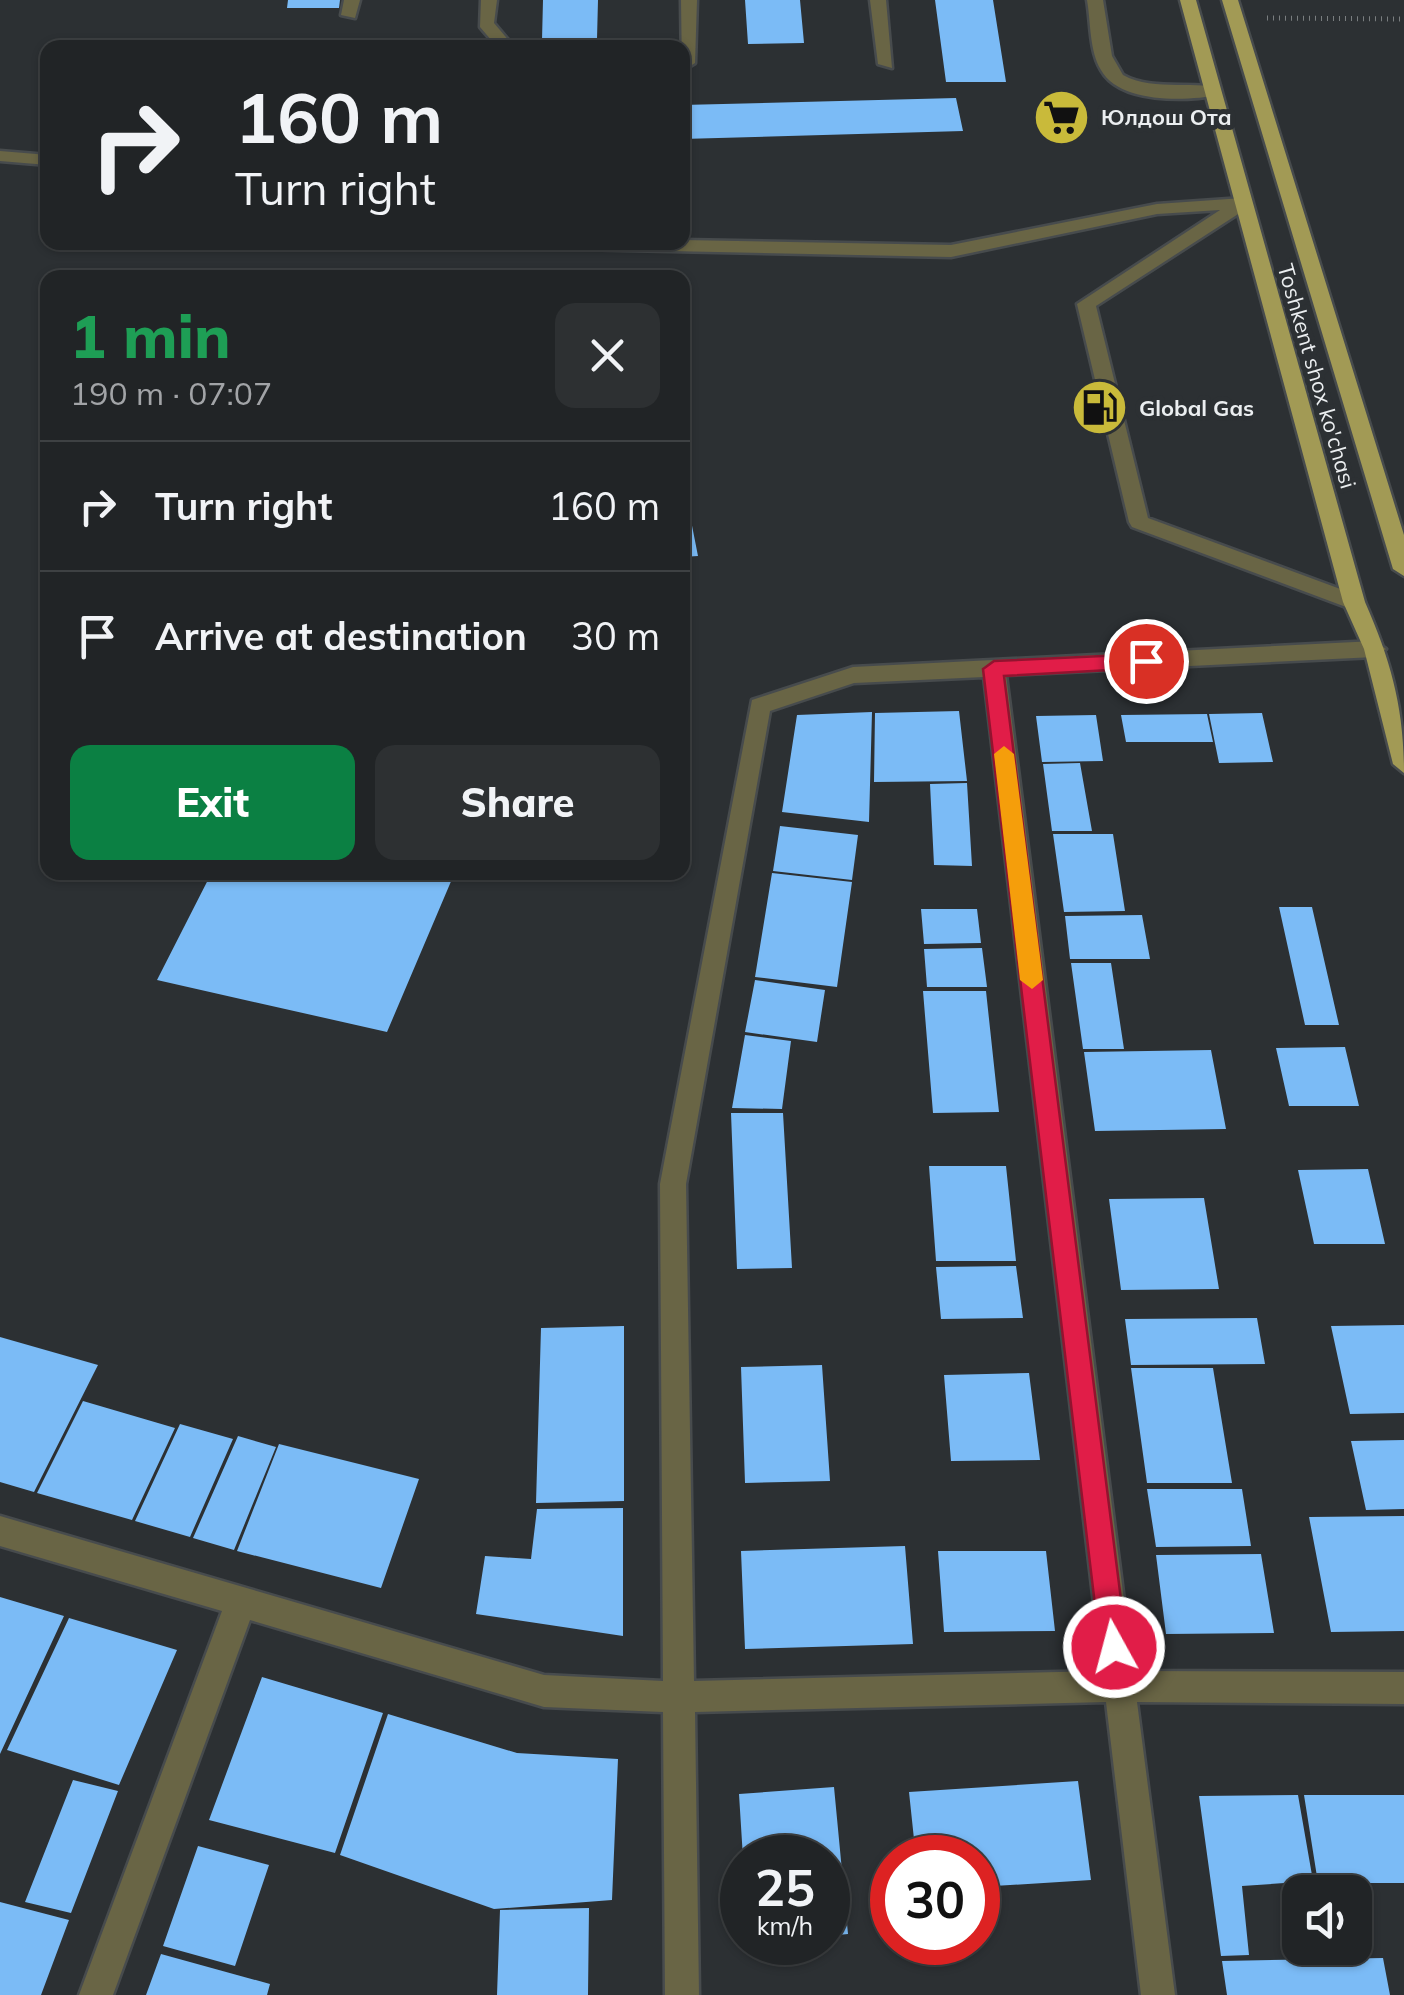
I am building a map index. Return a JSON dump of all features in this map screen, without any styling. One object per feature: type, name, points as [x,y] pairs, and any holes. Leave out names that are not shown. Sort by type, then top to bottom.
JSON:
[{"type":"main road","name":"Toshkent shox ko'chasi","points":[[1188,0],[1354,602],[1376,649],[1404,764]]},
{"type":"main road","name":"Toshkent shox ko'chasi","points":[[1233,9],[1404,569]]},
{"type":"street","points":[[489,0],[486,24],[500,40]]},
{"type":"street","points":[[687,40],[688,0]]},
{"type":"street","points":[[878,0],[886,64]]},
{"type":"street","points":[[1096,0],[1108,70],[1121,82],[1152,92],[1213,92]]},
{"type":"street","points":[[0,156],[40,159]]},
{"type":"street","points":[[690,245],[951,251],[1157,209],[1242,203]]},
{"type":"street","points":[[1242,203],[1086,304],[1139,522],[1354,602]]},
{"type":"street","points":[[682,1995],[673,1184],[760,706],[853,675],[1376,649]]},
{"type":"street","points":[[994,669],[1158,1995]]},
{"type":"street","points":[[0,1532],[544,1692],[681,1697],[1118,1686],[1404,1688]]},
{"type":"street","points":[[96,1995],[240,1602]]},
{"type":"path","points":[[1233,9],[1404,20]]},
{"type":"building","points":[[288,0],[340,0],[339,8],[287,8]]},
{"type":"building","points":[[543,0],[598,0],[597,39],[542,40]]},
{"type":"building","points":[[745,0],[800,0],[804,43],[748,44]]},
{"type":"building","points":[[935,0],[993,0],[1006,82],[946,82]]},
{"type":"building","points":[[956,98],[963,131],[690,139],[690,105]]},
{"type":"building","points":[[690,515],[698,556],[690,556]]},
{"type":"building","points":[[959,711],[967,781],[874,782],[875,713]]},
{"type":"building","points":[[872,712],[869,822],[782,812],[797,715]]},
{"type":"building","points":[[1262,713],[1273,762],[1219,763],[1209,714]]},
{"type":"building","points":[[1207,714],[1213,742],[1126,742],[1121,715]]},
{"type":"building","points":[[1096,715],[1103,761],[1042,762],[1036,716]]},
{"type":"building","points":[[1080,763],[1092,831],[1052,831],[1043,764]]},
{"type":"building","points":[[967,783],[972,866],[934,865],[930,784]]},
{"type":"building","points":[[780,826],[858,835],[852,880],[773,871]]},
{"type":"building","points":[[1053,834],[1113,834],[1125,911],[1064,912]]},
{"type":"building","points":[[772,873],[852,882],[837,987],[755,977]]},
{"type":"building","points":[[208,880],[452,880],[387,1032],[157,980]]},
{"type":"building","points":[[1279,907],[1312,907],[1339,1025],[1305,1025]]},
{"type":"building","points":[[921,909],[977,909],[981,943],[924,944]]},
{"type":"building","points":[[1142,915],[1150,959],[1070,959],[1065,916]]},
{"type":"building","points":[[982,948],[987,987],[927,987],[924,949]]},
{"type":"building","points":[[1071,963],[1111,963],[1124,1049],[1083,1049]]},
{"type":"building","points":[[755,980],[825,990],[817,1042],[745,1032]]},
{"type":"building","points":[[923,991],[986,991],[999,1112],[933,1113]]},
{"type":"building","points":[[745,1035],[791,1041],[782,1109],[732,1108]]},
{"type":"building","points":[[1345,1047],[1359,1106],[1289,1106],[1276,1048]]},
{"type":"building","points":[[1211,1050],[1226,1129],[1095,1131],[1084,1052]]},
{"type":"building","points":[[731,1113],[783,1113],[792,1268],[737,1269]]},
{"type":"building","points":[[929,1166],[1006,1166],[1016,1261],[936,1261]]},
{"type":"building","points":[[1368,1169],[1385,1244],[1314,1244],[1298,1170]]},
{"type":"building","points":[[1204,1198],[1219,1289],[1121,1290],[1109,1199]]},
{"type":"building","points":[[1016,1266],[1023,1318],[941,1319],[936,1267]]},
{"type":"building","points":[[1257,1318],[1265,1364],[1131,1365],[1125,1319]]},
{"type":"building","points":[[1404,1325],[1404,1413],[1350,1414],[1331,1326]]},
{"type":"building","points":[[624,1326],[624,1501],[536,1503],[541,1328]]},
{"type":"building","points":[[0,1337],[98,1365],[34,1492],[0,1482]]},
{"type":"building","points":[[822,1365],[830,1481],[745,1483],[741,1367]]},
{"type":"building","points":[[1131,1368],[1213,1368],[1232,1483],[1147,1483]]},
{"type":"building","points":[[1029,1373],[1040,1460],[951,1461],[944,1375]]},
{"type":"building","points":[[83,1401],[175,1428],[132,1520],[37,1493]]},
{"type":"building","points":[[180,1424],[233,1439],[190,1537],[135,1521]]},
{"type":"building","points":[[238,1436],[276,1447],[234,1550],[193,1538]]},
{"type":"building","points":[[1404,1440],[1404,1509],[1366,1510],[1351,1441]]},
{"type":"building","points":[[279,1444],[419,1479],[381,1588],[237,1551]]},
{"type":"building","points":[[1147,1489],[1242,1489],[1251,1546],[1156,1547]]},
{"type":"building","points":[[623,1508],[623,1636],[476,1614],[485,1556],[531,1559],[537,1509]]},
{"type":"building","points":[[1404,1516],[1404,1631],[1331,1632],[1309,1517]]},
{"type":"building","points":[[905,1546],[913,1644],[745,1649],[741,1551]]},
{"type":"building","points":[[938,1551],[1046,1551],[1055,1631],[944,1632]]},
{"type":"building","points":[[1261,1554],[1274,1633],[1166,1634],[1156,1555]]},
{"type":"building","points":[[0,1597],[64,1616],[0,1754]]},
{"type":"building","points":[[69,1618],[177,1650],[119,1785],[7,1750]]},
{"type":"building","points":[[262,1677],[383,1713],[335,1853],[209,1820]]},
{"type":"building","points":[[388,1714],[517,1753],[618,1759],[612,1900],[494,1909],[340,1855]]},
{"type":"building","points":[[73,1780],[118,1791],[71,1913],[25,1902]]},
{"type":"building","points":[[1078,1781],[1091,1880],[1000,1886],[1000,1835],[914,1835],[909,1792]]},
{"type":"building","points":[[834,1787],[839,1835],[742,1835],[739,1794]]},
{"type":"building","points":[[1298,1795],[1312,1875],[1282,1875],[1282,1883],[1242,1886],[1249,1955],[1221,1956],[1199,1796]]},
{"type":"building","points":[[1304,1795],[1404,1795],[1404,1883],[1372,1883],[1372,1875],[1317,1875]]},
{"type":"building","points":[[198,1846],[269,1865],[235,1966],[163,1946]]},
{"type":"building","points":[[0,1902],[69,1920],[41,1995],[0,1995]]},
{"type":"building","points":[[589,1908],[588,1995],[497,1995],[500,1910]]},
{"type":"building","points":[[161,1954],[270,1984],[267,1995],[146,1995]]},
{"type":"building","points":[[1372,1958],[1383,1958],[1390,1995],[1227,1995],[1222,1961],[1372,1965]]},
{"type":"slow traffic","points":[[1004,754],[1032,980]]},
{"type":"place","name":"Юлдош Ота","points":[[1062,117]]},
{"type":"place","name":"Global Gas","points":[[1100,408]]},
{"type":"route","points":[[1114,1647],[994,669],[1146,661]]}]
